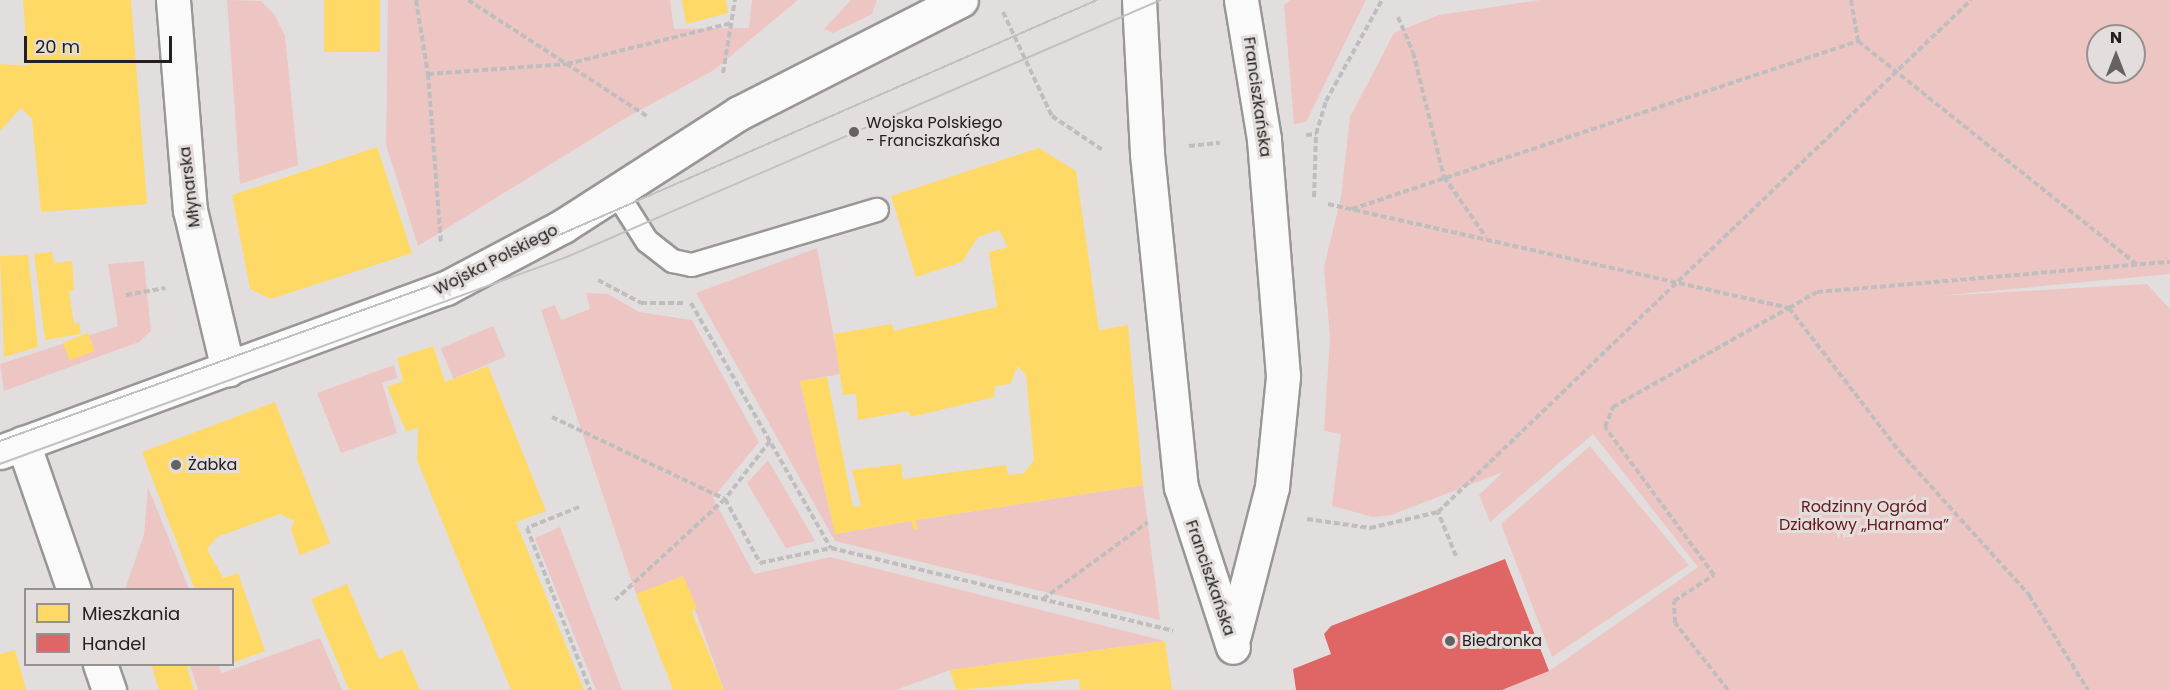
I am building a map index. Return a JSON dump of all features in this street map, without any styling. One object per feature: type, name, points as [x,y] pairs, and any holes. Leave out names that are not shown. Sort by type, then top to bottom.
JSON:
[{"type":"main road","name":"Młynarska","points":[[173,0],[190,210],[228,370]]},
{"type":"main road","name":"Wojska Polskiego","points":[[12,448],[446,288],[616,192],[739,113],[961,0]]},
{"type":"main road","name":"Franciszkańska","points":[[1139,0],[1146,149],[1181,487],[1233,647],[1240,599],[1272,487],[1283,376],[1264,139],[1242,0]]},
{"type":"main road","points":[[12,448],[73,588]]},
{"type":"main road","points":[[101,666],[108,690]]},
{"type":"lane","points":[[616,192],[647,241],[673,261],[692,265],[877,210]]},
{"type":"path","points":[[416,0],[428,74],[441,249]]},
{"type":"path","points":[[468,0],[648,117]]},
{"type":"path","points":[[722,80],[735,0]]},
{"type":"path","points":[[998,0],[1058,122],[1106,152],[1316,134],[1326,101],[1382,0]]},
{"type":"path","points":[[1851,0],[1858,41],[2138,265]]},
{"type":"path","points":[[1304,518],[1370,528],[1438,512],[1971,0]]},
{"type":"path","points":[[1398,17],[1413,52],[1443,177],[1486,237]]},
{"type":"path","points":[[428,74],[567,64],[732,23]]},
{"type":"path","points":[[1352,209],[1858,41]]},
{"type":"path","points":[[1328,204],[1486,237],[1674,285],[1789,308],[1900,452],[2029,595],[2088,690]]},
{"type":"path","points":[[1728,690],[1675,623],[1674,601],[1714,575],[1605,427],[1613,407],[1817,292],[2170,262]]},
{"type":"path","points":[[598,280],[641,303],[691,303],[831,548]]},
{"type":"path","points":[[126,295],[168,288]]},
{"type":"path","points":[[552,417],[725,499],[760,562],[831,548],[1173,631]]},
{"type":"path","points":[[615,600],[725,499],[770,441]]},
{"type":"path","points":[[579,507],[527,528],[591,690]]},
{"type":"path","points":[[1438,512],[1456,556]]},
{"type":"path","points":[[1043,600],[1156,516]]},
{"type":"green space","points":[[227,0],[261,1],[274,14],[285,36],[298,165],[240,184]]},
{"type":"green space","points":[[388,0],[670,0],[674,29],[749,28],[752,0],[798,0],[714,70],[624,119],[418,246],[386,145]]},
{"type":"green space","points":[[851,0],[877,0],[872,14],[833,33],[824,29]]},
{"type":"green space","points":[[1290,0],[1366,0],[1306,122],[1294,124],[1284,5]]},
{"type":"green space","name":"Rodzinny Ogród Działkowy „Harnama”","points":[[1540,0],[2170,0],[2170,274],[1938,296],[2147,284],[2170,309],[2170,690],[1502,690],[1549,671],[1698,567],[1593,434],[1490,522],[1479,495],[1503,472],[1391,515],[1373,517],[1332,506],[1341,434],[1324,431],[1330,338],[1324,267],[1341,197],[1350,117],[1394,33],[1439,15]]},
{"type":"green space","points":[[817,248],[841,374],[800,381],[835,534],[911,521],[914,530],[916,520],[1143,485],[1160,620],[835,541],[696,293]]},
{"type":"green space","points":[[144,261],[151,331],[139,342],[4,391],[0,364],[118,326],[108,264]]},
{"type":"green space","points":[[586,293],[608,294],[639,312],[692,320],[759,442],[713,498],[754,574],[830,557],[1165,641],[950,670],[896,690],[724,690],[683,576],[636,594],[541,310],[555,305],[561,320],[590,309]]},
{"type":"green space","points":[[493,326],[506,356],[453,379],[441,348]]},
{"type":"green space","points":[[394,365],[397,378],[382,383],[397,433],[341,453],[317,393]]},
{"type":"green space","points":[[1590,446],[1689,565],[1552,657],[1501,524]]},
{"type":"green space","points":[[768,460],[815,541],[786,548],[747,483]]},
{"type":"green space","points":[[148,487],[189,588],[125,588],[144,535]]},
{"type":"green space","points":[[560,527],[622,690],[596,690],[535,538]]},
{"type":"green space","points":[[320,638],[342,690],[198,690],[190,666],[218,666],[222,673]]},
{"type":"building: Mieszkania","points":[[23,0],[131,0],[147,204],[41,212],[32,119],[21,108],[0,131],[0,64],[28,66]]},
{"type":"building: Mieszkania","points":[[324,0],[380,0],[380,52],[324,52]]},
{"type":"building: Mieszkania","points":[[682,0],[726,0],[728,13],[686,24]]},
{"type":"building: Mieszkania","points":[[377,147],[412,253],[271,299],[250,289],[232,195]]},
{"type":"building: Mieszkania","points":[[1039,148],[1076,171],[1099,330],[1128,325],[1143,485],[916,520],[918,529],[914,530],[911,521],[835,534],[800,381],[827,377],[853,507],[861,506],[852,470],[901,464],[903,479],[1006,465],[1008,475],[1024,473],[1034,460],[1026,376],[1018,366],[1010,384],[995,386],[994,397],[911,417],[908,411],[858,420],[856,394],[843,395],[834,334],[892,324],[894,331],[997,307],[989,252],[1008,247],[999,230],[978,237],[962,262],[916,277],[891,196]]},
{"type":"building: Mieszkania","points":[[52,252],[54,263],[72,261],[74,290],[69,291],[74,324],[79,322],[81,334],[45,340],[34,254]]},
{"type":"building: Mieszkania","points":[[28,255],[38,347],[4,357],[0,256]]},
{"type":"building: Mieszkania","points":[[88,333],[95,351],[70,360],[63,343]]},
{"type":"building: Mieszkania","points":[[433,346],[445,382],[488,366],[546,511],[516,522],[584,690],[511,690],[417,460],[418,428],[406,431],[387,387],[403,381],[397,358]]},
{"type":"building: Mieszkania","points":[[275,402],[330,543],[300,555],[291,530],[294,521],[280,514],[217,537],[207,549],[223,578],[238,573],[265,651],[234,662],[234,588],[194,588],[142,452]]},
{"type":"building: Mieszkania","points":[[683,576],[697,608],[692,612],[724,690],[673,690],[636,594]]},
{"type":"building: Mieszkania","points":[[347,584],[379,659],[402,649],[420,690],[349,690],[311,599]]},
{"type":"building: Mieszkania","points":[[1165,641],[1172,690],[1080,690],[1079,679],[956,690],[950,670]]},
{"type":"building: Mieszkania","points":[[15,650],[26,690],[0,690],[0,654]]},
{"type":"building: Mieszkania","points":[[152,666],[187,666],[194,690],[159,690]]},
{"type":"building: Handel","name":"Biedronka","points":[[1505,559],[1549,671],[1502,690],[1296,690],[1293,669],[1331,654],[1324,634],[1331,626]]},
{"type":"tram line","points":[[0,441],[502,260],[1097,0]]},
{"type":"tram line","points":[[0,464],[567,257],[1161,0]]},
{"type":"place","name":"Wojska Polskiego - Franciszkańska","points":[[854,132]]},
{"type":"place","name":"Żabka","points":[[176,465]]},
{"type":"place","name":"Biedronka","points":[[1450,641]]}]
